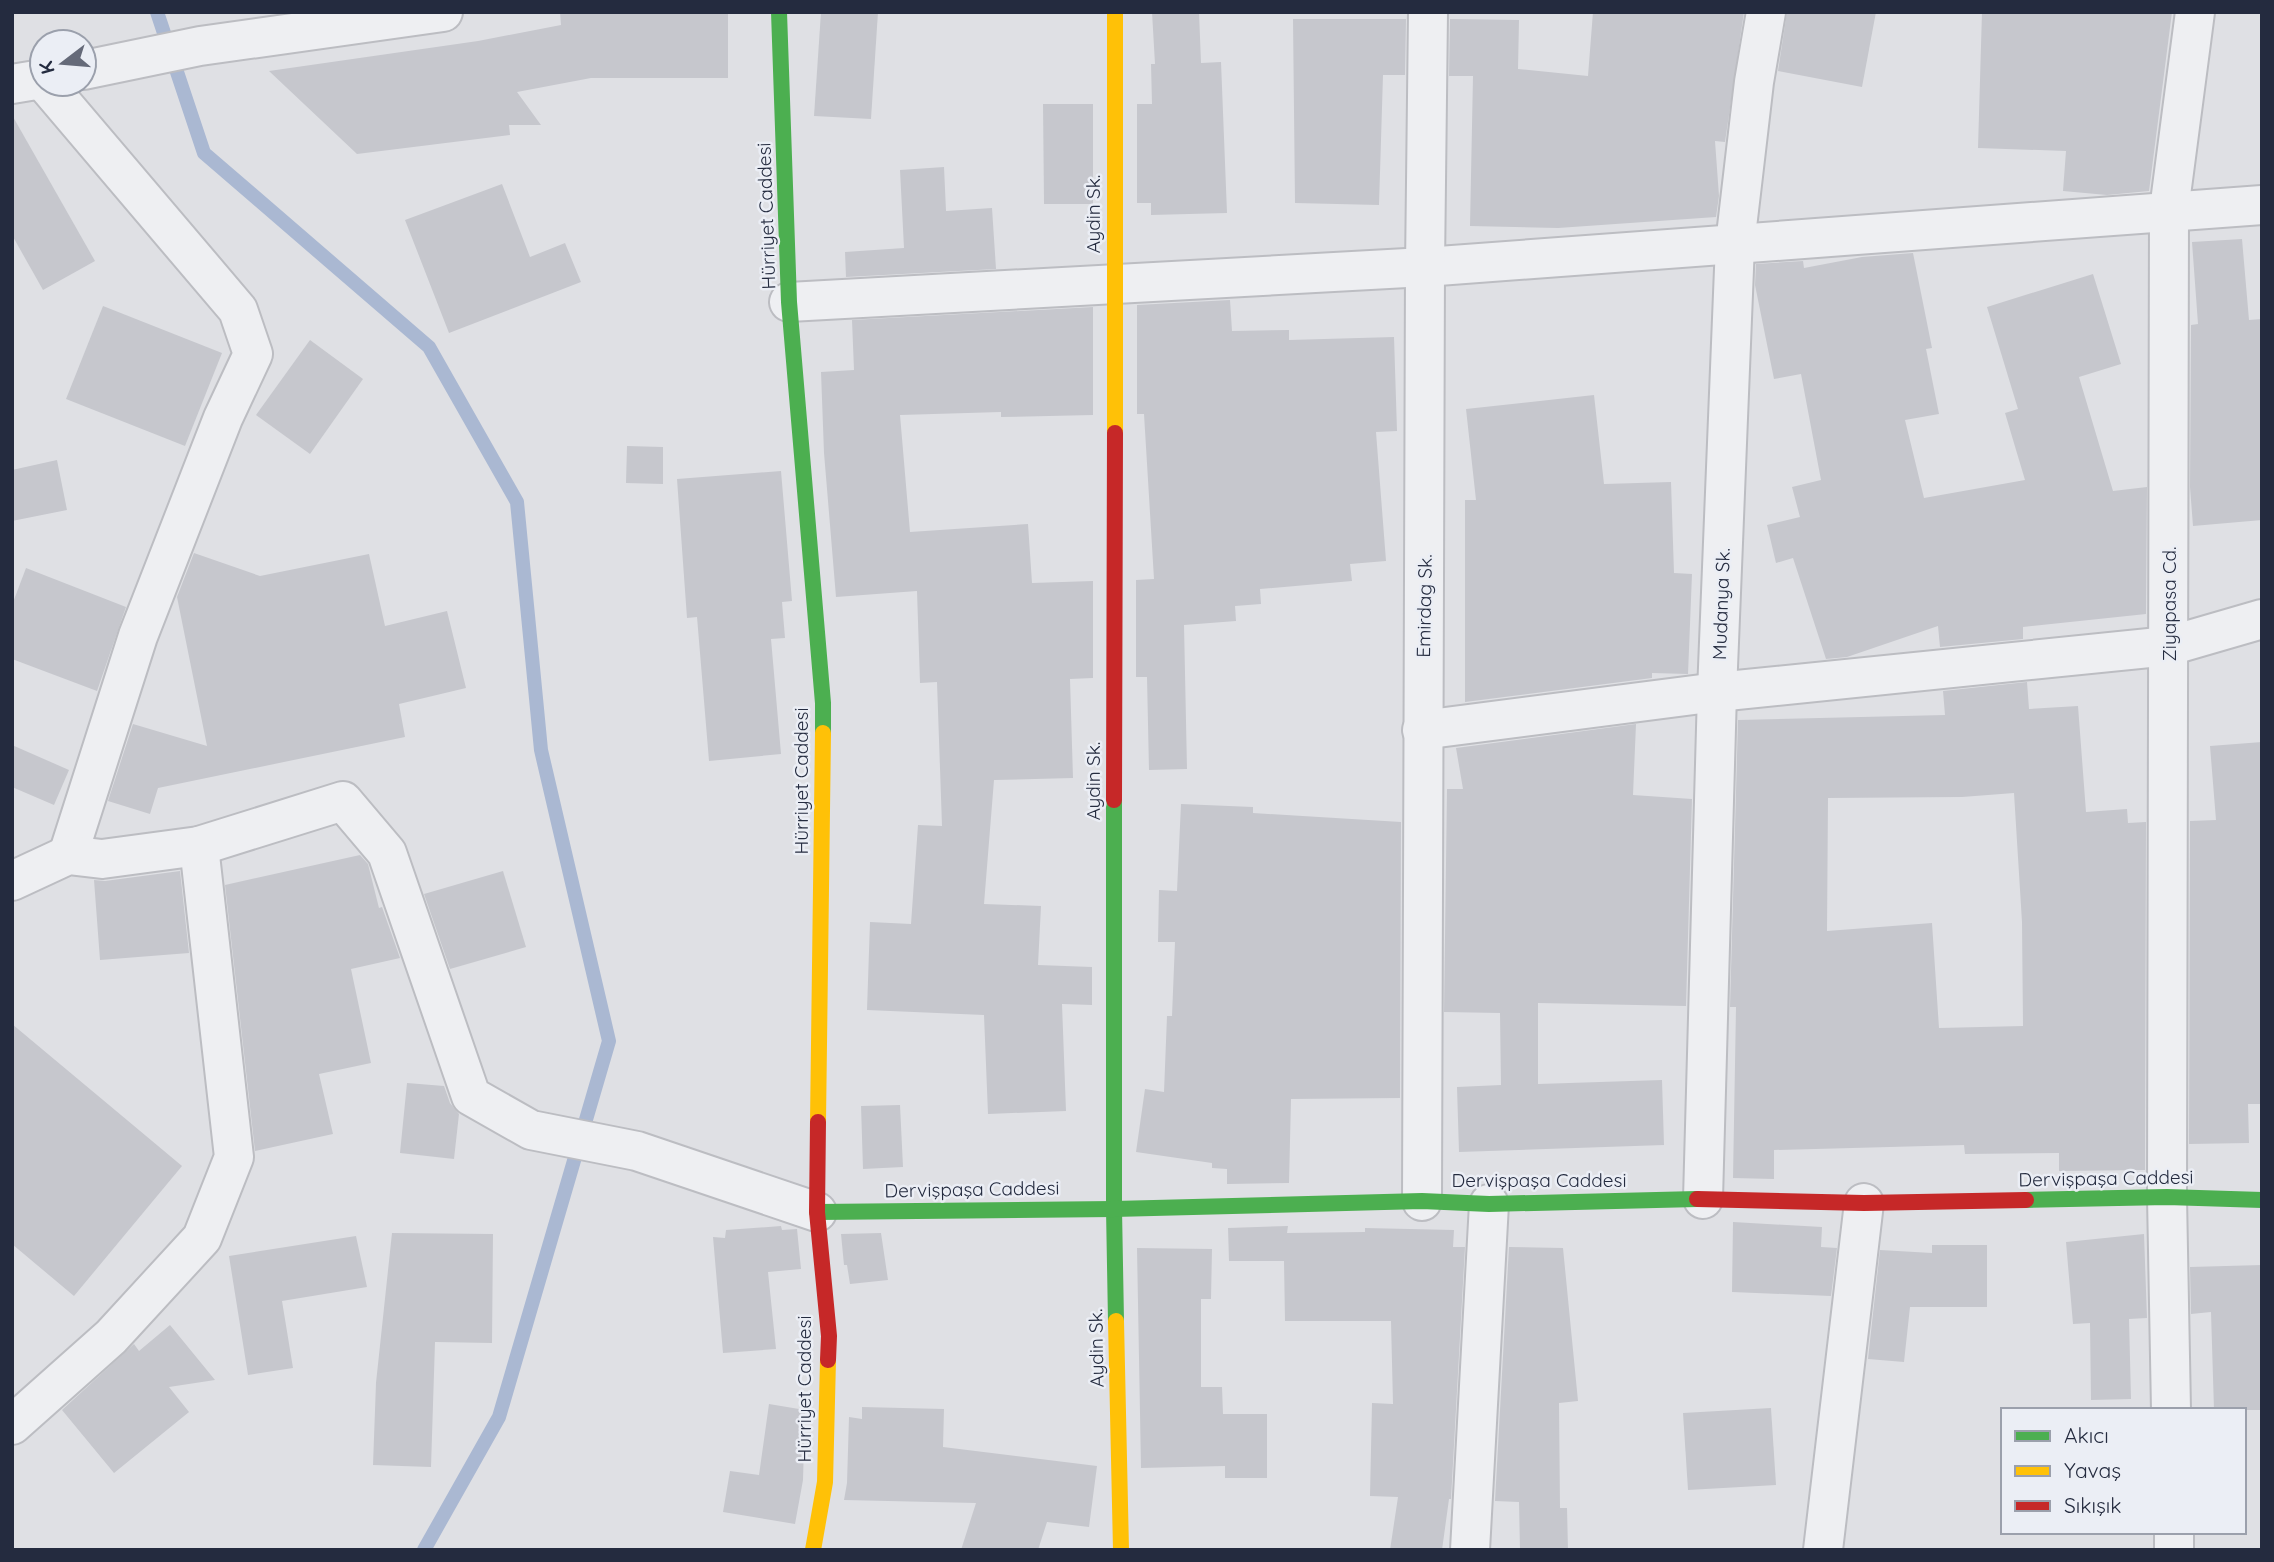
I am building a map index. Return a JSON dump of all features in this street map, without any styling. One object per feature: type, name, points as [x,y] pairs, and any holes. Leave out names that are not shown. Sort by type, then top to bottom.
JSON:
[{"type":"street","points":[[98,67],[200,46],[443,12]]},
{"type":"street","name":"Hürriyet Caddesi","points":[[779,12],[789,302],[823,703],[817,1212],[829,1336],[825,1482],[813,1550]]},
{"type":"street","name":"Aydin Sk.","points":[[1115,12],[1114,1209],[1121,1550]]},
{"type":"street","name":"Emirdag Sk.","points":[[1422,1200],[1424,267],[1428,12]]},
{"type":"street","name":"Mudanya Sk.","points":[[1703,1199],[1717,692],[1735,244],[1754,82],[1766,12]]},
{"type":"street","name":"Ziyapasa Cd.","points":[[2171,1408],[2168,1196],[2169,210],[2195,12]]},
{"type":"street","points":[[58,98],[238,310],[253,354],[223,418],[138,636],[68,855]]},
{"type":"street","points":[[789,302],[1424,267],[2262,205]]},
{"type":"street","points":[[1422,730],[1717,692],[2169,646],[2262,619]]},
{"type":"street","points":[[12,881],[68,855],[102,859],[198,846],[343,801],[387,853],[471,1096],[531,1130],[637,1152],[817,1212]]},
{"type":"street","points":[[12,1425],[111,1337],[202,1238],[234,1157],[198,846]]},
{"type":"street","name":"Dervişpaşa Caddesi","points":[[817,1212],[1114,1209],[1422,1200],[1489,1204],[1703,1199],[1864,1203],[2168,1196],[2262,1200]]},
{"type":"street","points":[[1824,1550],[1864,1203]]},
{"type":"street","points":[[1469,1550],[1489,1204]]},
{"type":"building","points":[[560,12],[728,12],[728,78],[591,78],[517,92],[541,125],[509,125],[510,135],[357,154],[269,71],[478,41],[561,25]]},
{"type":"building","points":[[821,12],[878,12],[871,119],[814,116]]},
{"type":"building","points":[[1152,12],[1199,12],[1201,63],[1221,62],[1227,213],[1151,215],[1151,203],[1137,203],[1137,104],[1152,104],[1151,64],[1155,64]]},
{"type":"building","points":[[1593,12],[1744,12],[1725,142],[1715,141],[1719,196],[1716,217],[1558,228],[1470,226],[1473,76],[1449,76],[1450,19],[1519,20],[1518,69],[1588,76]]},
{"type":"building","points":[[1787,12],[1876,12],[1862,87],[1778,71]]},
{"type":"building","points":[[1982,12],[2172,12],[2149,191],[2107,195],[2063,191],[2066,151],[1978,148]]},
{"type":"building","points":[[1293,19],[1406,19],[1405,75],[1383,75],[1379,205],[1295,203]]},
{"type":"building","points":[[1043,104],[1093,104],[1093,204],[1044,204]]},
{"type":"building","points":[[12,115],[95,261],[43,290],[12,235]]},
{"type":"building","points":[[944,167],[946,211],[992,208],[996,269],[846,277],[845,252],[904,248],[900,170]]},
{"type":"building","points":[[502,184],[530,257],[565,243],[581,282],[449,333],[405,220]]},
{"type":"building","points":[[2242,239],[2249,320],[2262,319],[2262,520],[2193,526],[2190,487],[2191,325],[2198,324],[2192,242]]},
{"type":"building","points":[[1913,253],[1932,348],[1926,349],[1939,414],[1905,420],[1924,498],[2025,480],[2005,413],[2018,409],[1987,307],[2093,274],[2121,364],[2079,377],[2113,491],[2147,487],[2146,614],[2023,627],[2023,639],[1940,647],[1938,626],[1847,657],[1826,659],[1793,558],[1776,563],[1767,525],[1800,517],[1792,487],[1821,480],[1801,374],[1774,379],[1755,285],[1756,264],[1803,261],[1804,268],[1862,257]]},
{"type":"building","points":[[1230,300],[1232,331],[1289,330],[1289,340],[1394,337],[1397,431],[1376,432],[1386,561],[1350,564],[1352,581],[1260,589],[1261,604],[1235,606],[1236,621],[1184,625],[1187,769],[1149,770],[1147,677],[1136,677],[1136,580],[1154,579],[1144,414],[1137,414],[1137,305]]},
{"type":"building","points":[[103,306],[222,353],[185,446],[66,399]]},
{"type":"building","points":[[1093,307],[1093,415],[1001,417],[1001,412],[900,415],[910,532],[1028,524],[1032,583],[1093,581],[1093,678],[1070,679],[1073,778],[994,780],[984,904],[1041,906],[1038,965],[1092,967],[1092,1005],[1062,1004],[1066,1111],[988,1114],[984,1015],[867,1010],[870,922],[911,924],[918,825],[942,826],[937,682],[920,683],[917,591],[836,597],[824,453],[821,372],[854,370],[852,320]]},
{"type":"building","points":[[310,340],[363,379],[310,454],[256,415]]},
{"type":"building","points":[[1594,395],[1604,484],[1671,482],[1674,573],[1692,574],[1688,674],[1652,673],[1652,678],[1465,702],[1465,500],[1476,500],[1466,409]]},
{"type":"building","points":[[627,446],[663,447],[663,484],[626,483]]},
{"type":"building","points":[[57,460],[67,510],[12,521],[12,470]]},
{"type":"building","points":[[781,471],[792,601],[782,602],[785,638],[771,639],[781,754],[709,761],[697,617],[687,618],[677,479]]},
{"type":"building","points":[[194,553],[260,576],[369,554],[385,626],[447,611],[466,688],[399,704],[405,737],[158,788],[150,814],[108,801],[133,724],[207,746],[177,597]]},
{"type":"building","points":[[26,568],[126,607],[97,691],[12,659],[12,605]]},
{"type":"building","points":[[2027,682],[2029,709],[2078,706],[2086,812],[2127,809],[2128,823],[2146,822],[2145,1170],[2059,1171],[2059,1153],[1965,1154],[1964,1145],[1774,1150],[1774,1179],[1733,1178],[1736,1007],[1730,1007],[1738,720],[1945,715],[1943,691]],"holes":[[[2014,793],[2022,922],[2023,1026],[1939,1028],[1932,923],[1827,931],[1828,798],[1962,797]]]},
{"type":"building","points":[[1636,724],[1633,795],[1692,799],[1686,1006],[1538,1003],[1538,1084],[1662,1080],[1664,1145],[1459,1152],[1457,1087],[1501,1085],[1500,1013],[1444,1012],[1447,789],[1463,789],[1456,748]]},
{"type":"building","points":[[2262,742],[2262,1104],[2248,1104],[2249,1143],[2189,1144],[2190,821],[2216,820],[2210,746]]},
{"type":"building","points":[[12,745],[69,770],[54,805],[12,787]]},
{"type":"building","points":[[1181,804],[1253,807],[1253,813],[1401,822],[1400,1098],[1291,1099],[1289,1183],[1227,1184],[1227,1169],[1212,1168],[1212,1163],[1136,1152],[1145,1089],[1164,1092],[1167,1016],[1172,1016],[1175,942],[1158,942],[1159,890],[1177,891]]},
{"type":"building","points":[[360,855],[368,864],[379,908],[382,907],[400,958],[351,969],[371,1063],[319,1074],[333,1134],[255,1151],[225,885]]},
{"type":"building","points":[[180,871],[189,953],[100,960],[94,880],[105,881]]},
{"type":"building","points":[[503,871],[526,947],[450,969],[424,894]]},
{"type":"building","points":[[12,1024],[182,1166],[74,1296],[12,1244]]},
{"type":"building","points":[[407,1083],[444,1086],[450,1103],[459,1114],[454,1159],[400,1153]]},
{"type":"building","points":[[900,1105],[903,1167],[863,1169],[861,1106]]},
{"type":"building","points":[[1733,1222],[1822,1227],[1821,1247],[1837,1248],[1831,1296],[1732,1292]]},
{"type":"building","points":[[781,1226],[782,1230],[797,1229],[801,1269],[768,1272],[776,1349],[723,1353],[713,1237],[725,1238],[726,1230]]},
{"type":"building","points":[[1288,1226],[1287,1233],[1365,1232],[1365,1228],[1454,1230],[1453,1247],[1465,1247],[1451,1499],[1442,1550],[1390,1550],[1398,1497],[1370,1496],[1372,1403],[1393,1404],[1391,1321],[1285,1321],[1284,1261],[1229,1261],[1228,1228]]},
{"type":"building","points":[[392,1233],[493,1234],[492,1343],[435,1342],[431,1467],[373,1465],[376,1383]]},
{"type":"building","points":[[881,1233],[888,1280],[850,1284],[847,1265],[844,1265],[841,1234]]},
{"type":"building","points":[[2144,1234],[2147,1318],[2129,1319],[2131,1399],[2091,1400],[2090,1323],[2073,1324],[2066,1242]]},
{"type":"building","points":[[356,1236],[367,1287],[282,1301],[293,1368],[248,1375],[229,1256]]},
{"type":"building","points":[[1932,1245],[1987,1245],[1987,1307],[1910,1307],[1904,1362],[1868,1359],[1880,1250],[1932,1253]]},
{"type":"building","points":[[1509,1247],[1563,1248],[1578,1401],[1559,1403],[1560,1508],[1567,1508],[1568,1550],[1520,1550],[1519,1502],[1495,1501]]},
{"type":"building","points":[[1137,1248],[1212,1249],[1211,1299],[1201,1299],[1201,1387],[1222,1387],[1223,1414],[1267,1414],[1267,1478],[1225,1478],[1225,1466],[1141,1468]]},
{"type":"building","points":[[2262,1265],[2262,1410],[2214,1408],[2211,1312],[2191,1314],[2190,1267]]},
{"type":"building","points":[[170,1325],[215,1380],[169,1387],[189,1412],[114,1473],[62,1410],[134,1344],[139,1351]]},
{"type":"building","points":[[769,1404],[805,1410],[803,1480],[795,1524],[723,1512],[730,1471],[759,1475]]},
{"type":"building","points":[[862,1407],[944,1409],[943,1447],[1097,1466],[1089,1527],[1047,1522],[1038,1550],[961,1550],[976,1503],[844,1500],[849,1417],[862,1419]]},
{"type":"building","points":[[1771,1408],[1776,1485],[1688,1490],[1683,1413]]},
{"type":"waterway","points":[[157,12],[204,153],[429,347],[517,502],[541,750],[609,1041],[499,1417],[424,1550]]},
{"type":"traffic: fast","points":[[779,12],[789,302],[823,703],[823,733]]},
{"type":"traffic: fast","points":[[1114,800],[1116,1321]]},
{"type":"traffic: fast","points":[[2026,1200],[2167,1197],[2262,1200]]},
{"type":"traffic: fast","points":[[817,1212],[1697,1199]]},
{"type":"traffic: slow","points":[[1115,12],[1115,433]]},
{"type":"traffic: slow","points":[[818,1122],[823,733]]},
{"type":"traffic: slow","points":[[1116,1321],[1121,1550]]},
{"type":"traffic: slow","points":[[813,1550],[825,1482],[828,1360]]},
{"type":"traffic: jam","points":[[1114,800],[1115,433]]},
{"type":"traffic: jam","points":[[818,1122],[817,1212],[829,1336],[828,1360]]},
{"type":"traffic: jam","points":[[1697,1199],[1864,1203],[2026,1200]]}]
